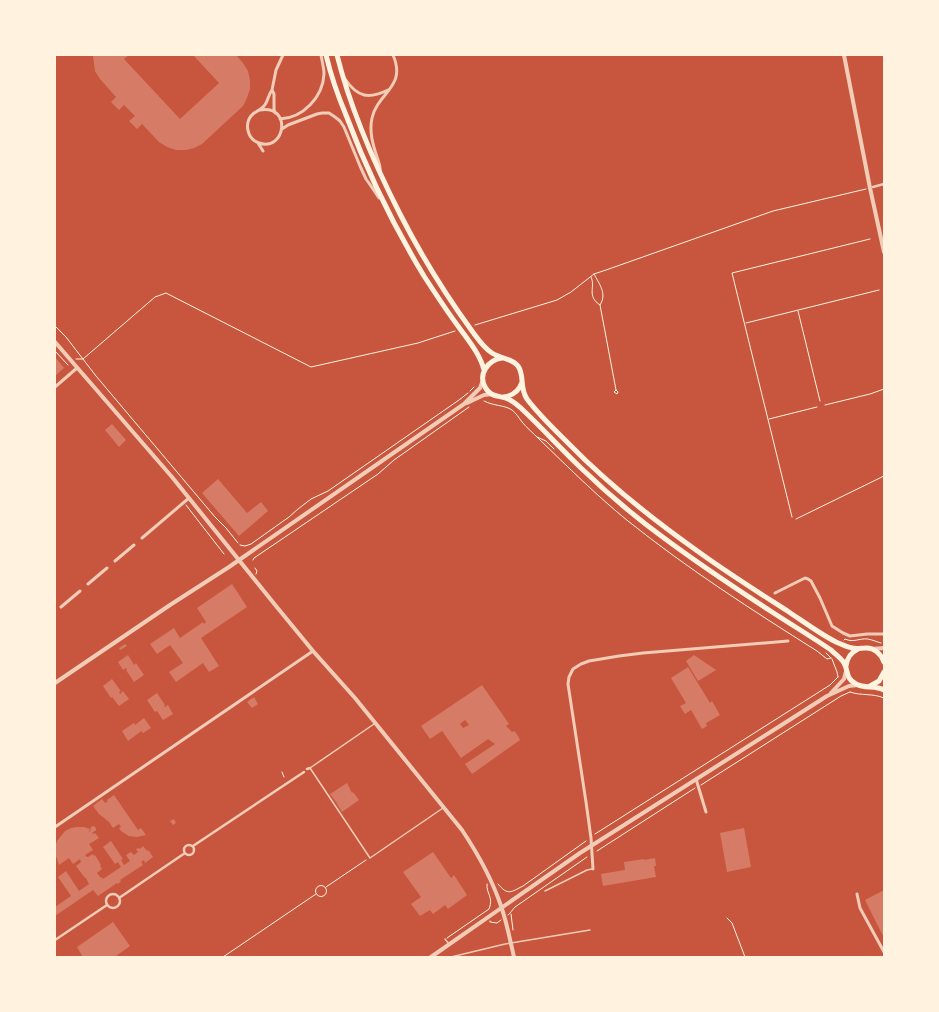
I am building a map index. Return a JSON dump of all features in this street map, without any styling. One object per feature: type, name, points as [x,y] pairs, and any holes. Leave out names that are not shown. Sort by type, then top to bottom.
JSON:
[{"type":"main road","points":[[325,55],[368,170],[385,205],[423,274],[475,350],[484,370],[483,380],[486,388],[497,397],[503,397],[516,392],[522,381]]},
{"type":"main road","points":[[337,55],[348,96],[360,127],[380,174],[414,241],[467,324],[482,343],[490,352],[511,360],[517,365],[521,372],[523,390],[540,415],[595,469],[648,514],[716,565],[835,641],[852,648],[872,649],[879,653],[884,662]]},
{"type":"main road","points":[[484,370],[491,362],[503,358]]},
{"type":"main road","points":[[503,397],[520,407],[587,474],[639,519],[720,578],[827,648],[844,663],[850,680],[859,686],[875,687],[884,690]]},
{"type":"main road","points":[[846,668],[847,660],[850,655],[860,648]]},
{"type":"main road","points":[[867,686],[877,683],[884,672]]},
{"type":"street","points":[[263,151],[258,143],[250,136],[247,125],[250,117],[264,107],[269,93],[272,90],[276,70],[283,55]]},
{"type":"street","points":[[280,119],[289,118],[303,112],[315,98],[324,74],[321,55]]},
{"type":"street","points":[[380,174],[381,167],[371,136],[371,122],[376,108],[395,80],[397,72],[393,55]]},
{"type":"street","points":[[844,55],[884,252]]},
{"type":"street","points":[[342,73],[352,88],[360,94],[369,96],[375,95],[390,89]]},
{"type":"street","points":[[258,143],[267,144],[277,139],[282,128],[280,119],[274,109],[274,94],[272,90]]},
{"type":"street","points":[[260,110],[272,110],[276,113]]},
{"type":"street","points":[[282,128],[322,113],[338,118],[344,127],[366,179],[385,205]]},
{"type":"street","points":[[873,187],[884,184]]},
{"type":"street","points":[[55,342],[154,456],[313,651],[355,698],[462,830],[477,853],[502,907],[514,957]]},
{"type":"street","points":[[55,387],[77,368]]},
{"type":"street","points":[[55,683],[239,560],[464,404],[480,388],[483,380]]},
{"type":"street","points":[[464,404],[484,395],[492,394]]},
{"type":"street","points":[[142,538],[189,498]]},
{"type":"street","points":[[115,561],[134,545]]},
{"type":"street","points":[[88,584],[107,568]]},
{"type":"street","points":[[775,593],[805,578],[809,579],[816,590],[832,626],[850,636],[884,634]]},
{"type":"street","points":[[61,607],[80,591]]},
{"type":"street","points":[[592,869],[591,838],[568,684],[571,672],[577,666],[589,661],[619,656],[788,642]]},
{"type":"street","points":[[872,649],[883,646]]},
{"type":"street","points":[[55,827],[313,651]]},
{"type":"street","points":[[827,696],[844,679],[846,668]]},
{"type":"street","points":[[431,957],[591,846],[827,696],[849,686],[859,686]]},
{"type":"street","points":[[185,853],[184,848],[186,846],[190,844],[193,846],[304,772]]},
{"type":"street","points":[[696,779],[706,812]]},
{"type":"street","points":[[119,898],[185,853],[188,855],[192,854],[194,851],[193,846]]},
{"type":"street","points":[[857,894],[860,908],[884,952]]},
{"type":"street","points":[[107,905],[106,900],[109,896],[114,895],[119,898]]},
{"type":"street","points":[[107,905],[112,908],[117,907],[120,903],[119,898]]},
{"type":"street","points":[[55,940],[107,905]]},
{"type":"lane","points":[[375,723],[308,769],[370,858],[444,807]]},
{"type":"lane","points":[[545,891],[587,870],[592,869]]},
{"type":"lane","points":[[451,957],[511,943],[590,930]]},
{"type":"lane","points":[[445,939],[449,944]]},
{"type":"path","points":[[490,320],[557,300],[571,292],[594,274],[773,212],[866,189]]},
{"type":"path","points":[[792,517],[732,273],[870,239]]},
{"type":"path","points":[[594,274],[603,292],[600,306],[616,390]]},
{"type":"path","points":[[591,276],[593,282],[591,289],[592,296],[595,302],[600,306]]},
{"type":"path","points":[[745,323],[879,290]]},
{"type":"path","points":[[80,355],[75,360],[83,359],[155,297],[166,293],[311,367],[439,336]]},
{"type":"path","points":[[798,310],[820,401]]},
{"type":"path","points":[[55,326],[61,331],[96,376],[238,543]]},
{"type":"path","points":[[55,351],[68,365]]},
{"type":"path","points":[[240,545],[245,546],[251,544],[311,499],[328,491],[459,400],[474,386]]},
{"type":"path","points":[[825,404],[870,394],[884,389]]},
{"type":"path","points":[[482,398],[485,402]]},
{"type":"path","points":[[481,402],[510,409],[536,437]]},
{"type":"path","points":[[253,560],[378,474],[394,460],[470,407]]},
{"type":"path","points":[[769,419],[817,407]]},
{"type":"path","points":[[796,519],[884,476]]},
{"type":"path","points":[[184,503],[224,554]]},
{"type":"path","points":[[843,641],[845,639],[852,641],[869,639],[883,646]]},
{"type":"path","points":[[828,659],[833,656]]},
{"type":"path","points":[[596,834],[830,685],[838,677],[831,658]]},
{"type":"path","points":[[594,853],[841,696],[850,692],[864,695],[876,695],[884,698]]},
{"type":"path","points":[[282,772],[284,777]]},
{"type":"path","points":[[502,888],[505,891],[510,892],[523,886],[588,840]]},
{"type":"path","points":[[316,894],[323,896],[326,892],[326,888],[366,860]]},
{"type":"path","points":[[514,930],[511,913],[512,910],[566,871],[584,860]]},
{"type":"path","points":[[316,894],[315,890],[318,886],[322,885],[326,888]]},
{"type":"path","points":[[445,939],[489,909],[491,899],[486,887]]},
{"type":"path","points":[[223,957],[316,894]]},
{"type":"path","points":[[727,918],[732,923],[744,957]]},
{"type":"path","points":[[490,922],[497,923]]},
{"type":"building","points":[[93,55],[129,55],[124,59],[180,119],[219,83],[193,55],[236,55],[248,71],[250,89],[243,106],[202,144],[186,150],[176,150],[159,142],[142,124],[137,129],[129,121],[135,116],[124,105],[119,110],[111,102],[116,97],[95,71]]},
{"type":"building","points":[[55,357],[64,368],[55,376]]},
{"type":"building","points":[[112,424],[126,440],[119,447],[105,430]]},
{"type":"building","points":[[218,479],[247,513],[261,502],[268,511],[239,536],[202,493]]},
{"type":"building","points":[[232,584],[247,607],[201,638],[219,666],[209,672],[203,663],[176,682],[169,672],[183,663],[170,645],[157,654],[150,644],[174,628],[180,638],[203,622],[204,624],[206,622],[197,608]]},
{"type":"building","points":[[125,644],[127,646],[120,650],[119,648]]},
{"type":"building","points":[[128,655],[134,665],[136,663],[144,675],[134,682],[126,670],[127,669],[126,668],[123,670],[118,662]]},
{"type":"building","points":[[694,655],[716,670],[698,681],[686,661]]},
{"type":"building","points":[[688,667],[710,703],[712,701],[720,715],[706,723],[707,726],[702,729],[691,710],[685,714],[680,706],[686,703],[671,678]]},
{"type":"building","points":[[112,679],[121,691],[119,692],[120,694],[123,691],[129,699],[119,706],[112,697],[111,698],[103,686]]},
{"type":"building","points":[[482,685],[509,724],[506,726],[512,732],[514,731],[517,734],[520,740],[472,774],[465,764],[495,744],[488,739],[461,758],[442,731],[430,739],[421,726]],"holes":[[[465,720],[469,725],[463,728],[460,724]]]},
{"type":"building","points":[[157,693],[165,705],[164,706],[165,707],[168,705],[173,714],[163,720],[157,711],[155,712],[147,700]]},
{"type":"building","points":[[254,697],[258,704],[252,708],[247,702]]},
{"type":"building","points":[[144,718],[151,728],[143,733],[141,731],[128,741],[122,731],[134,723],[135,725]]},
{"type":"building","points":[[347,783],[352,793],[353,792],[359,800],[342,812],[330,794]]},
{"type":"building","points":[[114,795],[138,830],[141,828],[146,835],[137,837],[129,836],[121,831],[119,824],[113,828],[93,806],[102,799],[105,803]]},
{"type":"building","points":[[174,819],[176,823],[173,825],[170,821]]},
{"type":"building","points":[[94,826],[96,830],[92,833],[95,833],[99,838],[89,844],[93,850],[85,855],[88,857],[93,854],[94,856],[95,855],[101,865],[100,866],[102,869],[97,873],[101,878],[102,877],[103,879],[121,867],[118,862],[115,864],[103,847],[111,841],[123,859],[121,860],[124,865],[130,861],[126,855],[131,852],[134,855],[138,852],[136,849],[140,849],[143,846],[153,857],[145,863],[144,860],[141,862],[143,865],[120,880],[121,881],[118,884],[117,883],[98,896],[93,890],[55,916],[55,907],[71,896],[58,877],[66,871],[79,891],[89,884],[76,866],[81,862],[80,859],[73,864],[69,858],[59,865],[55,853],[57,841],[65,831],[71,828],[84,827],[90,829],[90,832],[91,827]]},
{"type":"building","points":[[744,828],[751,867],[727,872],[720,833]]},
{"type":"building","points":[[433,852],[451,878],[454,875],[467,895],[448,909],[445,905],[433,914],[430,910],[420,916],[411,904],[421,897],[403,872]]},
{"type":"building","points":[[655,858],[656,866],[654,866],[656,877],[603,886],[601,874],[625,870],[624,862]]},
{"type":"building","points":[[884,890],[884,938],[865,900]]},
{"type":"building","points":[[113,922],[130,946],[116,956],[117,957],[83,957],[77,947]]}]
